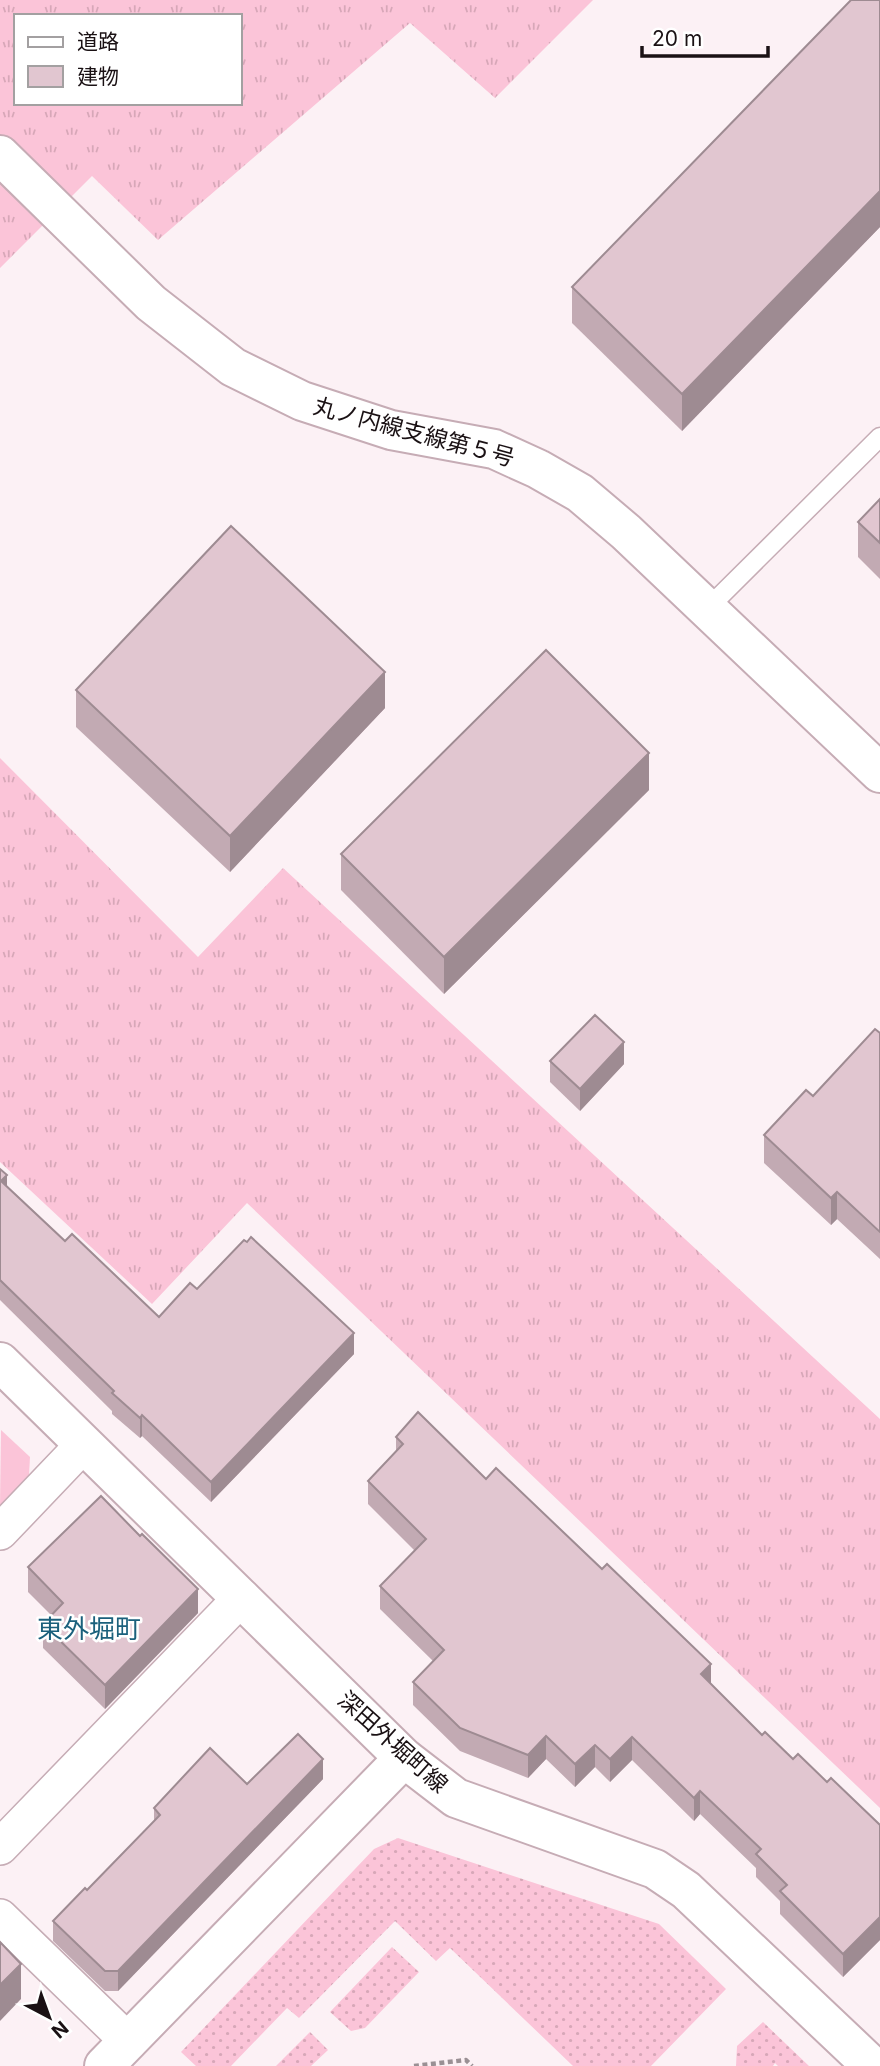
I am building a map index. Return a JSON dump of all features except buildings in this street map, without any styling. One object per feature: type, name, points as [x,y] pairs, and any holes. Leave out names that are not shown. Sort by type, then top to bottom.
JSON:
[{"type":"street","name":"丸ノ内線支線第５号","points":[[0,155],[151,303],[233,367],[302,401],[379,426],[494,449],[538,469],[580,493],[626,532],[880,773]]},
{"type":"street","name":"深田外堀町線","points":[[0,1362],[404,1758],[456,1798],[655,1869],[686,1890],[872,2066]]},
{"type":"street","points":[[0,1532],[84,1444]]},
{"type":"street","points":[[0,1847],[242,1597]]},
{"type":"street","points":[[0,1917],[116,2054],[404,1758]]},
{"type":"lane","points":[[707,609],[880,437]]},
{"type":"path","points":[[414,2066],[466,2060],[472,2066]]},
{"type":"green space","points":[[0,0],[593,0],[495,98],[410,23],[158,240],[92,176],[0,268]]},
{"type":"green space","points":[[0,758],[198,957],[283,868],[880,1419],[880,1808],[247,1203],[152,1304],[0,1162]]},
{"type":"green space","points":[[1,1430],[30,1457],[29,1475],[0,1505]]},
{"type":"green space","points":[[398,1838],[659,1924],[726,1989],[651,2066],[573,2066],[450,1948],[436,1961],[395,1921],[299,2018],[287,2008],[231,2066],[196,2066],[181,2052],[374,1849]]},
{"type":"green space","points":[[392,1947],[419,1972],[365,2028],[351,2031],[330,2012]]},
{"type":"green space","points":[[763,2022],[809,2066],[778,2066],[775,2063],[773,2066],[736,2066],[737,2046]]},
{"type":"green space","points":[[310,2032],[328,2050],[311,2066],[276,2066]]},
{"type":"district","name":"東外堀町","points":[[89,1629]]}]
